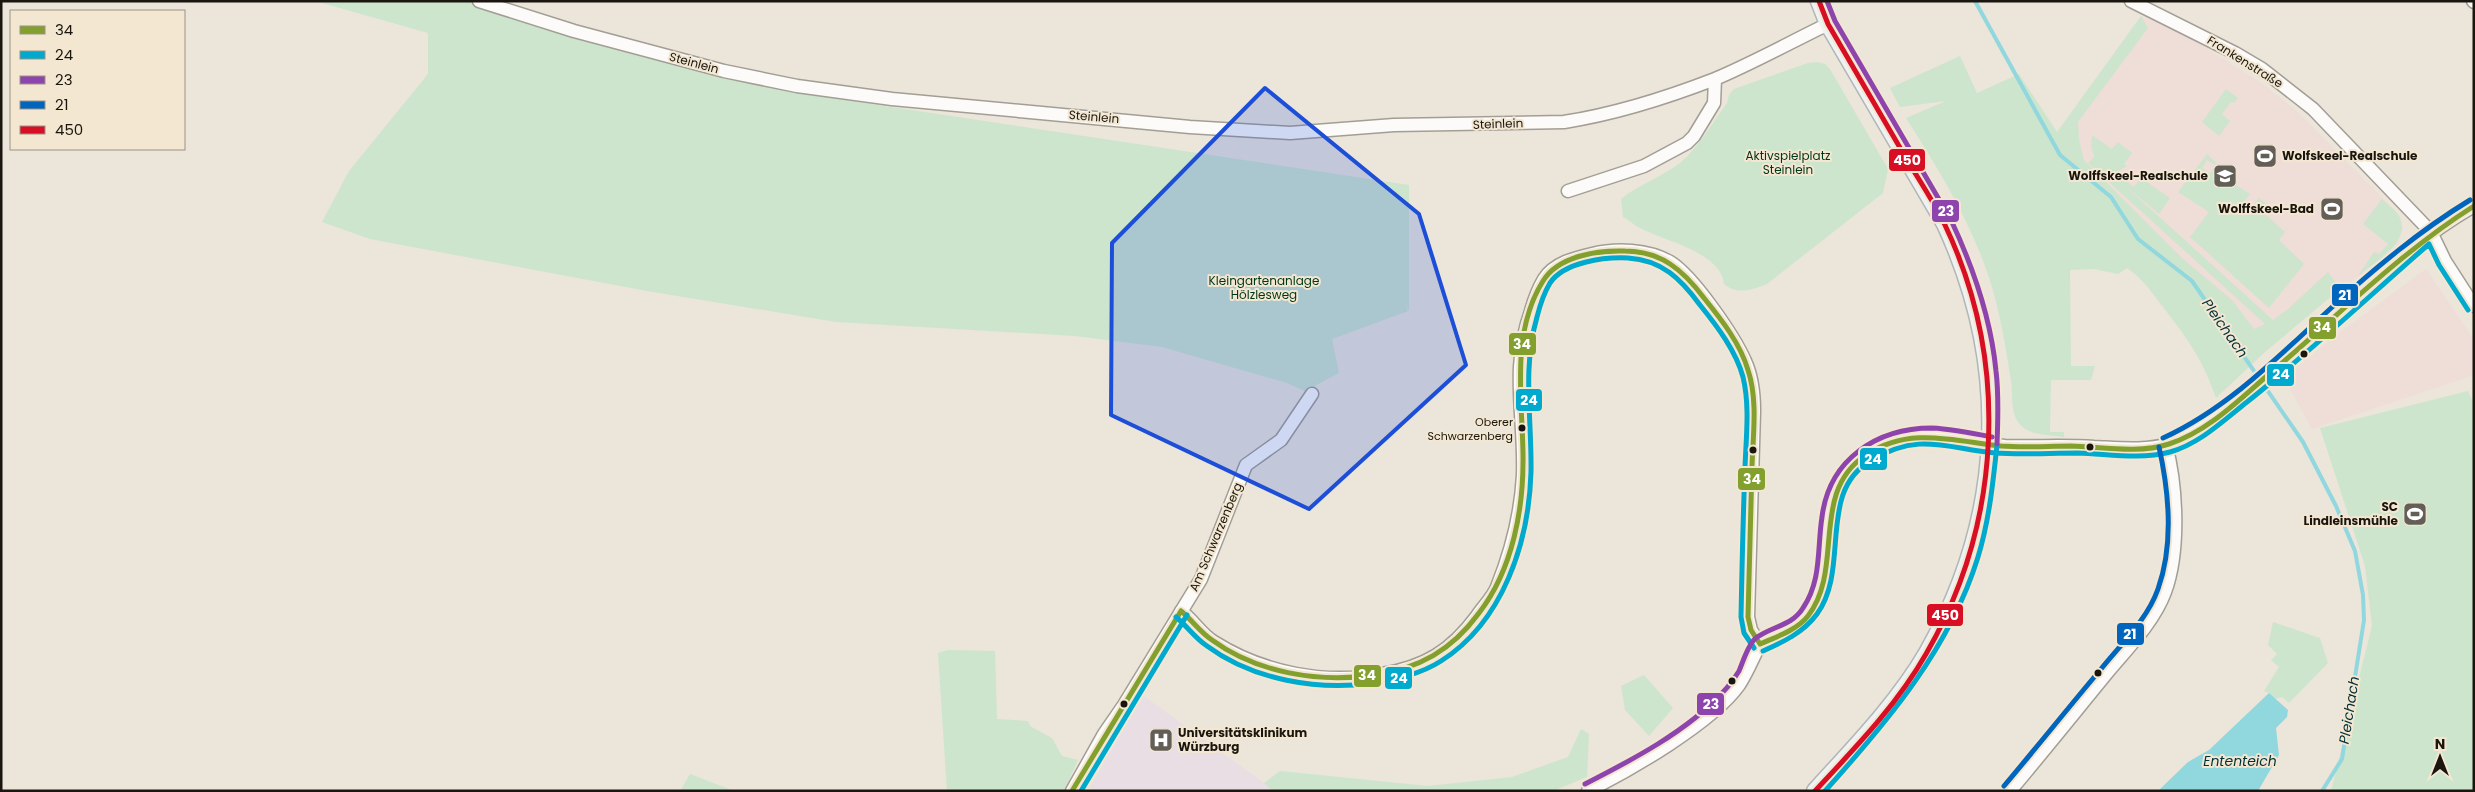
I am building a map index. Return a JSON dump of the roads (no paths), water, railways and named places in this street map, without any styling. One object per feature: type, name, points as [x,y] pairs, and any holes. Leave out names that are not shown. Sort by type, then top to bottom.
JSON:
[{"type":"main road","points":[[1815,791],[1843,760],[1911,676],[1939,628],[1970,556],[1985,488],[1990,444],[1990,400],[1986,350],[1959,256],[1945,224],[1828,24],[1819,1]]},
{"type":"street","name":"Steinlein","points":[[479,1],[574,30],[724,71],[797,86],[892,99],[1190,126],[1290,133],[1394,125],[1564,122],[1626,109],[1715,78],[1828,24]]},
{"type":"street","name":"Frankenstraße","points":[[2131,1],[2169,22],[2215,42],[2270,75],[2313,109],[2384,183],[2403,200],[2431,232],[2445,261],[2474,306]]},
{"type":"street","points":[[1568,191],[1644,166],[1687,143],[1694,136],[1714,102],[1715,78]]},
{"type":"street","points":[[1588,791],[1616,777],[1717,710],[1738,686],[1760,644],[1773,639],[1808,617],[1823,589],[1832,502],[1844,472],[1863,456],[1900,438],[1920,435],[1966,439],[1990,444],[2134,448],[2166,445],[2191,435],[2282,364],[2431,232],[2474,206]]},
{"type":"street","points":[[1181,611],[1212,641],[1240,656],[1275,670],[1315,676],[1358,679],[1405,670],[1438,657],[1467,630],[1496,589],[1518,521],[1523,476],[1519,358],[1522,336],[1539,288],[1552,271],[1572,259],[1598,253],[1624,251],[1650,254],[1671,262],[1686,276],[1702,296],[1746,362],[1753,391],[1754,410],[1748,617],[1751,630],[1760,644]]},
{"type":"street","name":"Am Schwarzenberg","points":[[1072,791],[1104,734],[1124,705],[1201,579],[1246,465],[1281,440],[1312,394]]},
{"type":"street","points":[[2010,791],[2130,646],[2164,595],[2169,580],[2175,527],[2171,462],[2166,445]]},
{"type":"water","name":"Ententeich","points":[[2269,693],[2288,710],[2287,717],[2276,728],[2279,755],[2258,791],[2158,791],[2188,762],[2209,750]]},
{"type":"waterway","name":"Pleichach","points":[[1975,1],[2060,155],[2111,197],[2138,239],[2192,281],[2303,442],[2336,506],[2355,551],[2363,595],[2364,620],[2342,759],[2322,791]]},
{"type":"place","name":"Wolfskeel-Realschule","points":[[2265,156]]},
{"type":"place","name":"Wolffskeel-Realschule","points":[[2225,176]]},
{"type":"place","name":"Wolffskeel-Bad","points":[[2332,209]]},
{"type":"place","name":"Oberer Schwarzenberg","points":[[1522,428]]},
{"type":"place","name":"SC Lindleinsmühle","points":[[2415,514]]},
{"type":"place","name":"Universitätsklinikum Würzburg","points":[[1161,740]]},
{"type":"park label","name":"Aktivspielplatz Steinlein","points":[[1788,163]]},
{"type":"park label","name":"Kleingartenanlage Hölzlesweg","points":[[1264,288]]}]
